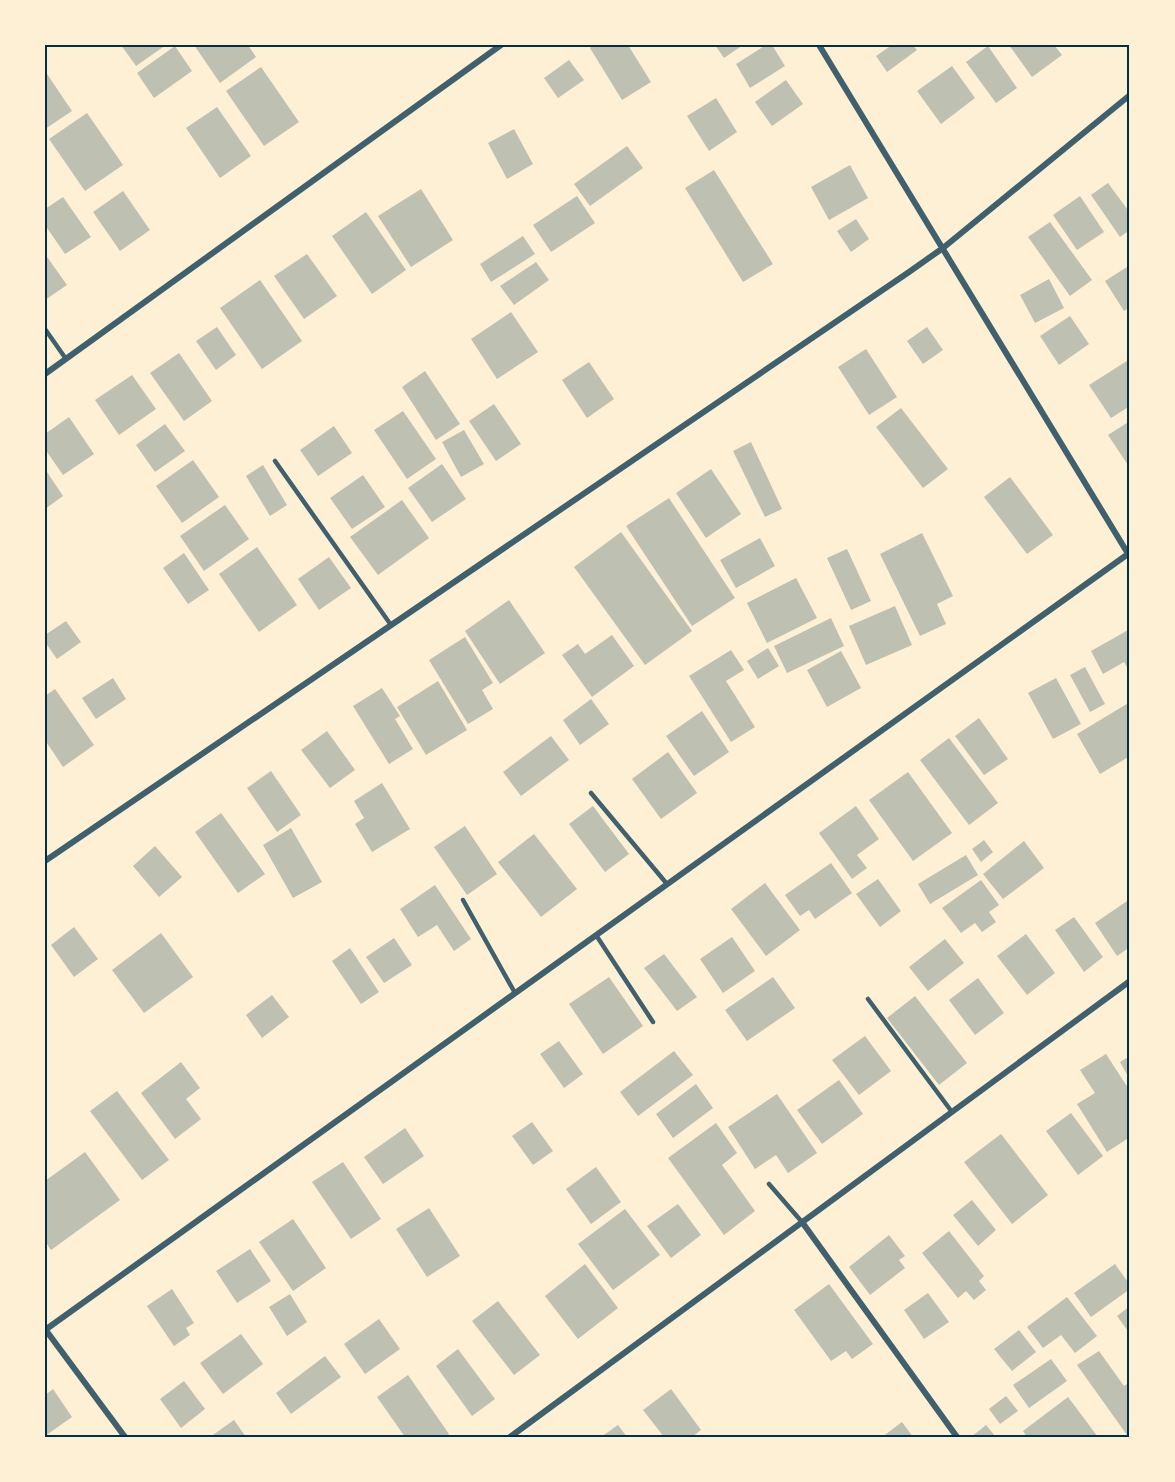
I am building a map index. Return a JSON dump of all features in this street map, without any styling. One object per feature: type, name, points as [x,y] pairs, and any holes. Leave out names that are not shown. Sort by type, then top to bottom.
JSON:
[{"type":"street","points":[[45,374],[501,45]]},
{"type":"street","points":[[125,1437],[45,1329],[1129,556],[819,45]]},
{"type":"street","points":[[45,861],[943,248],[1130,95]]},
{"type":"street","points":[[510,1437],[1130,981]]},
{"type":"street","points":[[802,1222],[957,1437]]},
{"type":"lane","points":[[45,329],[66,359]]},
{"type":"lane","points":[[275,461],[391,625]]},
{"type":"lane","points":[[591,793],[667,884]]},
{"type":"lane","points":[[463,900],[514,993]]},
{"type":"lane","points":[[596,935],[654,1022]]},
{"type":"lane","points":[[868,999],[952,1113]]},
{"type":"lane","points":[[769,1184],[802,1222]]},
{"type":"building","points":[[121,45],[166,45],[136,66]]},
{"type":"building","points":[[194,45],[248,45],[256,57],[220,83]]},
{"type":"building","points":[[594,45],[628,45],[651,82],[622,100],[590,48]]},
{"type":"building","points":[[715,45],[743,45],[724,58]]},
{"type":"building","points":[[766,45],[772,45],[785,66],[750,88],[736,64]]},
{"type":"building","points":[[892,45],[913,45],[917,50],[887,72],[876,56]]},
{"type":"building","points":[[1009,45],[1054,45],[1062,55],[1032,77]]},
{"type":"building","points":[[175,46],[192,71],[154,98],[137,73]]},
{"type":"building","points":[[988,46],[1017,88],[996,103],[966,62]]},
{"type":"building","points":[[569,60],[584,80],[558,98],[544,78]]},
{"type":"building","points":[[952,66],[975,98],[941,124],[917,91]]},
{"type":"building","points":[[261,67],[299,122],[264,146],[226,91]]},
{"type":"building","points":[[47,74],[72,111],[45,129],[45,76]]},
{"type":"building","points":[[786,80],[803,104],[772,126],[755,102]]},
{"type":"building","points":[[716,98],[737,132],[709,151],[687,116]]},
{"type":"building","points":[[217,107],[251,156],[220,178],[186,128]]},
{"type":"building","points":[[87,113],[123,165],[85,191],[49,139]]},
{"type":"building","points":[[514,129],[533,164],[507,179],[488,143]]},
{"type":"building","points":[[627,146],[643,168],[590,206],[574,184]]},
{"type":"building","points":[[850,165],[868,198],[829,220],[811,187]]},
{"type":"building","points":[[714,170],[773,264],[743,282],[685,188]]},
{"type":"building","points":[[1108,183],[1130,213],[1130,230],[1120,237],[1091,195]]},
{"type":"building","points":[[421,189],[453,240],[411,267],[378,216]]},
{"type":"building","points":[[123,191],[150,230],[120,251],[93,212]]},
{"type":"building","points":[[577,196],[595,223],[551,252],[533,225]]},
{"type":"building","points":[[1080,196],[1104,232],[1077,250],[1053,215]]},
{"type":"building","points":[[63,197],[91,237],[65,254],[45,225],[45,209]]},
{"type":"building","points":[[366,212],[406,270],[372,294],[332,236]]},
{"type":"building","points":[[856,219],[869,239],[851,252],[837,231]]},
{"type":"building","points":[[1050,222],[1092,280],[1070,296],[1028,237]]},
{"type":"building","points":[[523,236],[535,254],[491,282],[480,264]]},
{"type":"building","points":[[45,254],[67,285],[45,300]]},
{"type":"building","points":[[307,254],[337,296],[304,319],[274,276]]},
{"type":"building","points":[[536,262],[549,280],[514,305],[500,286]]},
{"type":"building","points":[[1127,267],[1130,271],[1130,307],[1124,311],[1105,281]]},
{"type":"building","points":[[1049,279],[1064,308],[1035,323],[1020,295]]},
{"type":"building","points":[[260,280],[302,341],[262,369],[220,308]]},
{"type":"building","points":[[511,312],[538,352],[497,379],[471,339]]},
{"type":"building","points":[[1070,316],[1089,344],[1059,365],[1040,336]]},
{"type":"building","points":[[217,327],[236,355],[216,370],[196,341]]},
{"type":"building","points":[[927,327],[943,350],[923,364],[907,341]]},
{"type":"building","points":[[866,349],[897,397],[869,415],[838,367]]},
{"type":"building","points":[[179,353],[212,401],[184,421],[150,373]]},
{"type":"building","points":[[1130,359],[1130,406],[1111,418],[1089,385]]},
{"type":"building","points":[[589,362],[614,399],[587,418],[562,380]]},
{"type":"building","points":[[425,371],[460,424],[436,440],[402,387]]},
{"type":"building","points":[[132,375],[156,409],[119,435],[95,400]]},
{"type":"building","points":[[494,404],[521,444],[496,461],[469,421]]},
{"type":"building","points":[[901,408],[948,469],[923,488],[876,427]]},
{"type":"building","points":[[403,411],[436,459],[407,479],[374,430]]},
{"type":"building","points":[[69,417],[94,454],[63,475],[45,449],[45,434]]},
{"type":"building","points":[[1130,421],[1130,468],[1108,435]]},
{"type":"building","points":[[165,424],[185,451],[155,472],[136,445]]},
{"type":"building","points":[[334,426],[352,453],[318,476],[300,450]]},
{"type":"building","points":[[464,430],[484,464],[461,477],[442,442]]},
{"type":"building","points":[[751,442],[782,509],[765,517],[733,451]]},
{"type":"building","points":[[193,460],[219,497],[182,523],[156,486]]},
{"type":"building","points":[[442,464],[466,499],[432,522],[408,488]]},
{"type":"building","points":[[263,465],[287,505],[270,516],[246,476]]},
{"type":"building","points":[[45,469],[63,496],[45,509]]},
{"type":"building","points":[[711,469],[741,514],[706,538],[676,493]]},
{"type":"building","points":[[363,475],[385,507],[352,529],[330,498]]},
{"type":"building","points":[[1010,477],[1053,535],[1027,554],[984,497]]},
{"type":"building","points":[[669,498],[735,598],[692,626],[626,526]]},
{"type":"building","points":[[402,500],[429,538],[378,575],[350,537]]},
{"type":"building","points":[[225,505],[249,539],[204,571],[180,536]]},
{"type":"building","points":[[621,532],[692,631],[645,665],[574,567]]},
{"type":"building","points":[[922,533],[953,596],[937,604],[946,624],[920,636],[880,554]]},
{"type":"building","points":[[760,538],[775,566],[736,588],[720,560]]},
{"type":"building","points":[[257,547],[297,605],[259,632],[219,574]]},
{"type":"building","points":[[847,549],[871,601],[851,610],[827,558]]},
{"type":"building","points":[[184,553],[209,590],[188,604],[163,568]]},
{"type":"building","points":[[329,557],[351,588],[319,610],[298,579]]},
{"type":"building","points":[[796,578],[817,618],[767,643],[747,603]]},
{"type":"building","points":[[509,600],[545,653],[500,684],[465,631]]},
{"type":"building","points":[[895,606],[912,645],[866,665],[849,626]]},
{"type":"building","points":[[831,618],[844,646],[787,673],[774,646]]},
{"type":"building","points":[[66,621],[81,642],[57,659],[45,642],[45,635]]},
{"type":"building","points":[[1130,629],[1130,673],[1124,662],[1103,674],[1091,651]]},
{"type":"building","points":[[612,635],[634,666],[592,697],[562,655],[578,644],[585,654]]},
{"type":"building","points":[[465,637],[493,683],[482,690],[493,709],[468,724],[429,660]]},
{"type":"building","points":[[768,648],[779,666],[758,679],[747,661]]},
{"type":"building","points":[[731,650],[744,670],[726,681],[755,727],[731,742],[689,676]]},
{"type":"building","points":[[841,651],[861,688],[827,707],[807,670]]},
{"type":"building","points":[[1085,667],[1105,704],[1090,712],[1070,675]]},
{"type":"building","points":[[113,678],[126,699],[96,719],[82,698]]},
{"type":"building","points":[[1056,678],[1081,724],[1053,739],[1028,693]]},
{"type":"building","points":[[438,681],[467,730],[426,755],[397,707]]},
{"type":"building","points":[[382,688],[400,716],[395,719],[413,749],[389,764],[353,706]]},
{"type":"building","points":[[55,689],[94,745],[63,767],[45,740],[45,696]]},
{"type":"building","points":[[591,699],[609,724],[580,745],[563,720]]},
{"type":"building","points":[[1130,702],[1130,756],[1100,774],[1077,734]]},
{"type":"building","points":[[702,711],[729,752],[694,776],[666,736]]},
{"type":"building","points":[[979,718],[1008,759],[984,775],[955,736]]},
{"type":"building","points":[[327,731],[355,770],[330,788],[301,750]]},
{"type":"building","points":[[551,736],[569,760],[521,796],[503,772]]},
{"type":"building","points":[[949,738],[998,803],[969,825],[920,760]]},
{"type":"building","points":[[668,752],[697,793],[661,819],[632,779]]},
{"type":"building","points":[[271,771],[301,815],[277,832],[247,788]]},
{"type":"building","points":[[908,772],[952,833],[913,861],[869,800]]},
{"type":"building","points":[[382,783],[410,829],[372,852],[355,824],[364,818],[354,801]]},
{"type":"building","points":[[593,806],[629,854],[605,872],[569,824]]},
{"type":"building","points":[[856,806],[879,839],[857,855],[867,868],[852,879],[819,833]]},
{"type":"building","points":[[221,813],[265,874],[238,893],[195,832]]},
{"type":"building","points":[[465,826],[497,874],[467,895],[434,847]]},
{"type":"building","points":[[291,828],[322,882],[293,898],[263,845]]},
{"type":"building","points":[[534,834],[577,889],[541,917],[498,862]]},
{"type":"building","points":[[984,840],[993,852],[981,862],[972,849]]},
{"type":"building","points":[[1024,841],[1044,868],[1003,899],[983,874]]},
{"type":"building","points":[[155,846],[182,877],[159,897],[133,866]]},
{"type":"building","points":[[966,855],[978,875],[930,904],[918,884]]},
{"type":"building","points":[[831,863],[852,893],[815,919],[809,910],[800,916],[785,895]]},
{"type":"building","points":[[878,879],[901,911],[880,927],[856,894]]},
{"type":"building","points":[[981,880],[999,905],[989,912],[996,922],[982,932],[975,923],[961,933],[942,908]]},
{"type":"building","points":[[765,883],[800,930],[766,956],[731,909]]},
{"type":"building","points":[[435,885],[471,939],[454,951],[437,925],[418,937],[400,909]]},
{"type":"building","points":[[1130,899],[1130,947],[1117,956],[1095,923]]},
{"type":"building","points":[[1074,917],[1103,957],[1084,972],[1055,930]]},
{"type":"building","points":[[74,927],[98,959],[74,977],[51,945]]},
{"type":"building","points":[[161,933],[193,977],[144,1013],[112,970]]},
{"type":"building","points":[[1026,934],[1055,973],[1027,995],[997,956]]},
{"type":"building","points":[[732,937],[755,971],[723,993],[700,959]]},
{"type":"building","points":[[394,938],[412,965],[384,983],[366,957]]},
{"type":"building","points":[[945,939],[964,963],[928,991],[909,967]]},
{"type":"building","points":[[350,948],[379,992],[361,1004],[332,961]]},
{"type":"building","points":[[664,954],[697,997],[677,1011],[644,968]]},
{"type":"building","points":[[609,977],[643,1026],[603,1054],[569,1004]]},
{"type":"building","points":[[773,977],[795,1008],[747,1041],[725,1010]]},
{"type":"building","points":[[978,978],[1004,1013],[975,1035],[949,1000]]},
{"type":"building","points":[[272,995],[289,1017],[262,1038],[246,1015]]},
{"type":"building","points":[[915,996],[967,1063],[939,1085],[887,1018]]},
{"type":"building","points":[[865,1036],[891,1071],[859,1095],[832,1060]]},
{"type":"building","points":[[559,1041],[583,1074],[564,1088],[540,1054]]},
{"type":"building","points":[[674,1051],[693,1075],[638,1116],[620,1092]]},
{"type":"building","points":[[1106,1054],[1130,1091],[1130,1137],[1107,1152],[1077,1104],[1095,1093],[1080,1070]]},
{"type":"building","points":[[1130,1056],[1130,1080],[1120,1062]]},
{"type":"building","points":[[181,1062],[200,1088],[186,1099],[201,1119],[175,1139],[141,1093]]},
{"type":"building","points":[[839,1080],[863,1114],[822,1144],[797,1110]]},
{"type":"building","points":[[696,1084],[713,1108],[673,1138],[656,1114]]},
{"type":"building","points":[[117,1091],[169,1160],[142,1180],[90,1111]]},
{"type":"building","points":[[777,1094],[817,1153],[788,1173],[776,1155],[755,1169],[728,1127]]},
{"type":"building","points":[[1071,1113],[1103,1156],[1078,1175],[1046,1131]]},
{"type":"building","points":[[532,1122],[553,1151],[533,1165],[512,1136]]},
{"type":"building","points":[[716,1123],[737,1153],[722,1165],[755,1211],[724,1235],[668,1158]]},
{"type":"building","points":[[405,1128],[424,1156],[383,1184],[364,1157]]},
{"type":"building","points":[[1001,1134],[1048,1195],[1012,1224],[964,1162]]},
{"type":"building","points":[[85,1152],[120,1200],[51,1250],[45,1241],[45,1181]]},
{"type":"building","points":[[343,1162],[381,1219],[351,1239],[312,1182]]},
{"type":"building","points":[[596,1167],[621,1202],[591,1224],[566,1189]]},
{"type":"building","points":[[972,1200],[996,1230],[978,1246],[953,1215]]},
{"type":"building","points":[[678,1204],[701,1235],[671,1258],[647,1226]]},
{"type":"building","points":[[429,1208],[460,1256],[427,1277],[396,1229]]},
{"type":"building","points":[[625,1209],[660,1255],[613,1290],[578,1244]]},
{"type":"building","points":[[293,1219],[326,1268],[293,1291],[259,1242]]},
{"type":"building","points":[[949,1231],[984,1276],[979,1281],[986,1290],[974,1300],[966,1291],[958,1298],[922,1253]]},
{"type":"building","points":[[889,1235],[905,1256],[899,1260],[905,1268],[870,1295],[849,1267]]},
{"type":"building","points":[[250,1249],[271,1281],[237,1303],[216,1271]]},
{"type":"building","points":[[585,1264],[618,1308],[578,1339],[545,1296]]},
{"type":"building","points":[[1115,1264],[1130,1285],[1130,1289],[1091,1317],[1074,1293]]},
{"type":"building","points":[[829,1284],[873,1344],[852,1359],[846,1351],[831,1361],[794,1310]]},
{"type":"building","points":[[172,1289],[194,1323],[186,1328],[190,1335],[174,1346],[147,1306]]},
{"type":"building","points":[[928,1293],[949,1322],[924,1339],[904,1310]]},
{"type":"building","points":[[290,1294],[307,1322],[287,1336],[269,1307]]},
{"type":"building","points":[[1067,1297],[1097,1336],[1075,1353],[1061,1335],[1043,1348],[1027,1327]]},
{"type":"building","points":[[498,1301],[540,1355],[514,1375],[472,1321]]},
{"type":"building","points":[[1130,1306],[1130,1334],[1117,1316]]},
{"type":"building","points":[[379,1319],[400,1349],[365,1374],[344,1344]]},
{"type":"building","points":[[1019,1330],[1036,1352],[1012,1371],[994,1349]]},
{"type":"building","points":[[241,1334],[263,1364],[223,1394],[200,1363]]},
{"type":"building","points":[[458,1349],[495,1399],[472,1416],[436,1366]]},
{"type":"building","points":[[1099,1351],[1124,1386],[1130,1382],[1130,1432],[1127,1435],[1077,1365]]},
{"type":"building","points":[[325,1356],[341,1377],[291,1414],[276,1393]]},
{"type":"building","points":[[1051,1359],[1067,1381],[1029,1408],[1013,1385]]},
{"type":"building","points":[[408,1375],[449,1434],[445,1437],[405,1437],[377,1397]]},
{"type":"building","points":[[184,1381],[205,1409],[181,1428],[160,1399]]},
{"type":"building","points":[[53,1389],[72,1417],[45,1436],[45,1395]]},
{"type":"building","points":[[671,1389],[701,1430],[692,1437],[664,1437],[643,1410]]},
{"type":"building","points":[[1006,1396],[1018,1411],[1000,1424],[989,1409]]},
{"type":"building","points":[[1068,1397],[1098,1437],[1027,1437],[1023,1431]]},
{"type":"building","points":[[234,1420],[246,1437],[210,1437]]},
{"type":"building","points":[[902,1422],[913,1437],[882,1437]]},
{"type":"building","points":[[618,1425],[627,1437],[601,1437]]},
{"type":"building","points":[[986,1425],[996,1437],[971,1437]]}]
